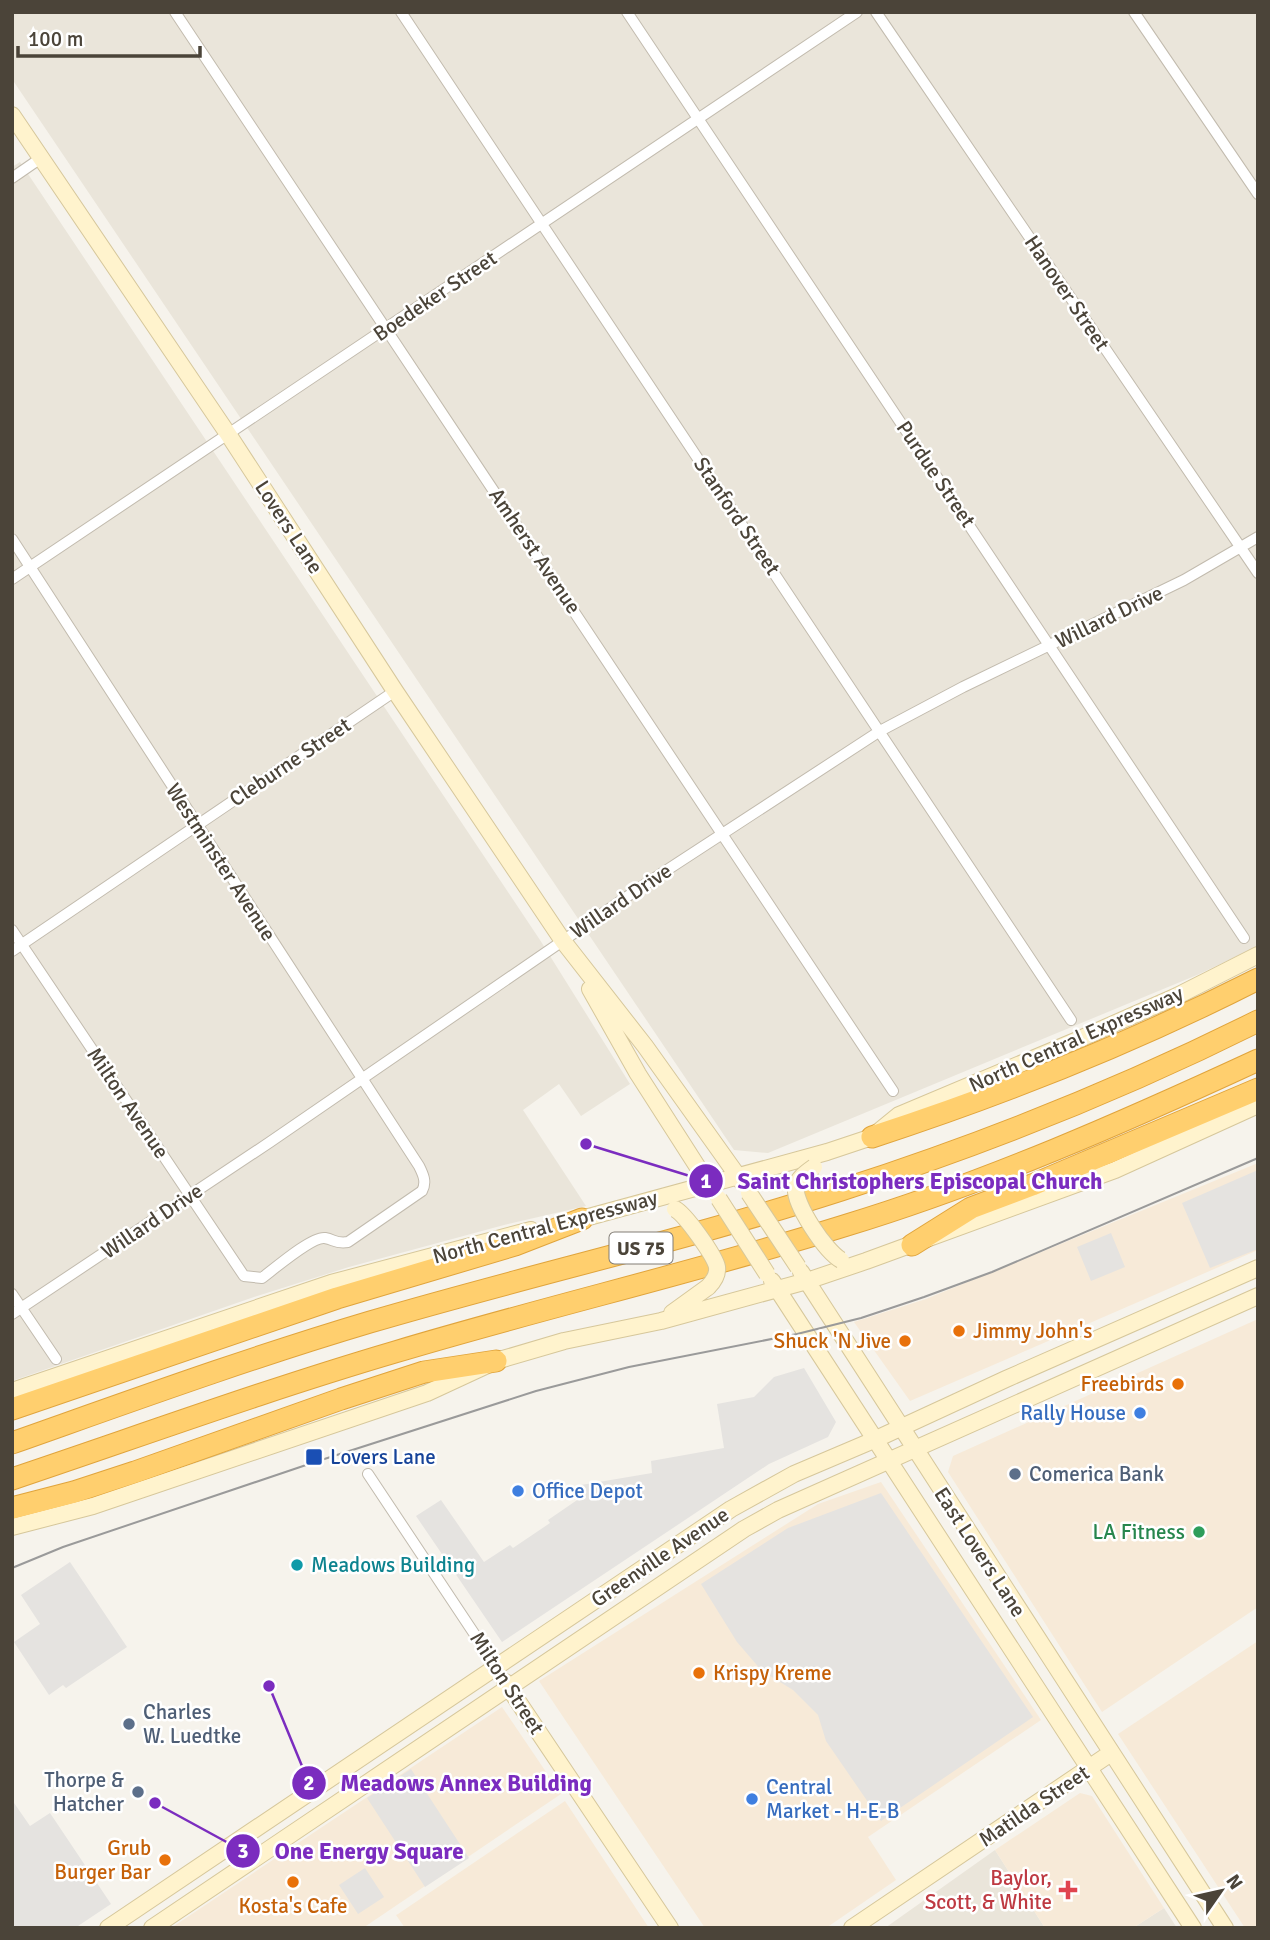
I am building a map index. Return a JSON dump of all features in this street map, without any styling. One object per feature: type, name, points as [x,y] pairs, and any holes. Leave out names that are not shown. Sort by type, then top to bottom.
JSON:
[{"type":"highway","points":[[872,1137],[999,1093],[1187,1015],[1258,979]]},
{"type":"highway","name":"US 75","points":[[12,1443],[327,1335],[668,1241],[884,1176],[1060,1110],[1152,1071],[1258,1021]]},
{"type":"highway","name":"US 75","points":[[12,1479],[231,1403],[386,1355],[677,1275],[849,1225],[933,1197],[1098,1132],[1258,1060]]},
{"type":"highway","points":[[912,1245],[971,1208],[1032,1185],[1258,1089]]},
{"type":"highway","points":[[12,1409],[337,1298],[515,1245],[582,1219]]},
{"type":"highway","points":[[12,1508],[135,1472],[424,1372],[496,1360]]},
{"type":"main road","name":"Lovers Lane","points":[[12,116],[228,434],[563,941],[645,1046],[737,1175]]},
{"type":"main road","name":"Lovers Lane","points":[[563,941],[638,1074],[709,1184]]},
{"type":"main road","name":"North Central Expressway","points":[[12,1391],[331,1283],[582,1219],[827,1152],[872,1137],[899,1115],[1088,1036],[1177,996],[1258,955]]},
{"type":"main road","points":[[12,1527],[106,1502],[427,1393],[496,1360],[564,1341],[661,1321],[777,1288],[802,1274],[866,1261],[1115,1170],[1258,1105]]},
{"type":"main road","points":[[827,1152],[802,1176],[796,1185],[796,1198],[827,1249],[841,1260],[866,1261]]},
{"type":"main road","name":"East Lovers Lane","points":[[737,1175],[1225,1928]]},
{"type":"main road","name":"East Lovers Lane","points":[[709,1184],[1193,1928]]},
{"type":"main road","points":[[646,1201],[675,1209],[684,1216],[716,1263],[716,1276],[708,1287],[661,1321]]},
{"type":"main road","name":"Greenville Avenue","points":[[108,1928],[731,1509],[794,1474],[1258,1268]]},
{"type":"main road","name":"Greenville Avenue","points":[[152,1928],[744,1529],[778,1510],[887,1460],[1258,1296]]},
{"type":"main road","name":"Milton Street","points":[[497,1668],[670,1928]]},
{"type":"main road","name":"Matilda Street","points":[[852,1928],[1111,1754]]},
{"type":"main road","points":[[264,1822],[279,1844]]},
{"type":"main road","points":[[156,1895],[170,1916]]},
{"type":"street","name":"Amherst Avenue","points":[[175,12],[893,1091]]},
{"type":"street","name":"Stanford Street","points":[[401,12],[1072,1020]]},
{"type":"street","name":"Purdue Street","points":[[627,12],[1244,937]]},
{"type":"street","name":"Boedeker Street","points":[[12,579],[857,12]]},
{"type":"street","name":"Hanover Street","points":[[876,12],[1258,573]]},
{"type":"street","points":[[1134,12],[1258,194]]},
{"type":"street","points":[[12,178],[41,158]]},
{"type":"street","name":"Willard Drive","points":[[17,1311],[722,834],[880,731],[1184,580],[1258,537]]},
{"type":"street","name":"Westminster Avenue","points":[[12,539],[424,1176],[425,1186],[417,1195],[348,1242],[337,1244],[325,1238],[314,1240],[262,1278],[244,1276]]},
{"type":"street","name":"Cleburne Street","points":[[17,948],[396,691]]},
{"type":"street","name":"Milton Avenue","points":[[12,930],[17,948],[191,1195],[244,1276]]},
{"type":"street","points":[[12,1294],[17,1311],[56,1359]]},
{"type":"street","name":"Milton Street","points":[[368,1474],[497,1668]]},
{"type":"shaded area","points":[[12,12],[1258,12],[1258,946],[1197,975],[768,1153],[734,1150],[12,79]]},
{"type":"shaded area","points":[[20,162],[540,940],[630,1084],[581,1116],[559,1084],[523,1110],[586,1206],[349,1267],[12,1381],[12,167]]},
{"type":"shaded area","points":[[1258,1163],[1258,1250],[910,1401],[854,1322],[926,1299]]},
{"type":"shaded area","points":[[1258,1170],[1258,1249],[1210,1268],[1182,1203]]},
{"type":"shaded area","points":[[1111,1233],[1125,1267],[1091,1281],[1077,1247]]},
{"type":"shaded area","points":[[1258,1319],[1258,1607],[1102,1712],[948,1472],[953,1456]]},
{"type":"shaded area","points":[[804,1368],[836,1422],[828,1437],[769,1464],[502,1642],[416,1516],[441,1500],[484,1562],[510,1545],[513,1548],[550,1523],[548,1520],[583,1496],[581,1485],[652,1473],[651,1461],[724,1448],[717,1404],[754,1397],[774,1377]]},
{"type":"shaded area","points":[[881,1482],[1041,1720],[868,1837],[896,1880],[826,1928],[705,1928],[539,1681],[818,1504]]},
{"type":"shaded area","points":[[881,1493],[1033,1717],[881,1821],[826,1741],[818,1715],[793,1690],[762,1671],[737,1642],[701,1584],[788,1528]]},
{"type":"shaded area","points":[[70,1562],[127,1647],[66,1688],[63,1685],[49,1695],[14,1642],[40,1624],[21,1595]]},
{"type":"shaded area","points":[[1258,1641],[1258,1928],[1245,1928],[1118,1734]]},
{"type":"shaded area","points":[[502,1707],[561,1794],[363,1928],[171,1928]]},
{"type":"shaded area","points":[[411,1769],[469,1858],[425,1887],[367,1798]]},
{"type":"shaded area","points":[[1080,1793],[1092,1796],[1164,1908],[1133,1928],[1045,1928],[995,1850]]},
{"type":"shaded area","points":[[12,1800],[30,1826],[50,1813],[111,1904],[75,1928],[12,1928]]},
{"type":"shaded area","points":[[565,1801],[649,1928],[405,1928],[396,1915]]},
{"type":"shaded area","points":[[995,1850],[1045,1928],[885,1928]]},
{"type":"shaded area","points":[[365,1868],[384,1897],[358,1914],[339,1885]]},
{"type":"shaded area","points":[[1164,1908],[1177,1928],[1133,1928]]},
{"type":"tram line","points":[[12,1568],[63,1547],[536,1391],[629,1367],[797,1334],[861,1318],[992,1272],[1258,1158]]},
{"type":"place","name":"Saint Christophers Episcopal Church","points":[[586,1144]]},
{"type":"place","name":"Jimmy John's","points":[[959,1331]]},
{"type":"place","name":"Shuck 'N Jive","points":[[905,1341]]},
{"type":"place","name":"Freebirds","points":[[1178,1384]]},
{"type":"place","name":"Rally House","points":[[1140,1413]]},
{"type":"place","name":"Lovers Lane","points":[[314,1457]]},
{"type":"place","name":"Comerica Bank","points":[[1015,1474]]},
{"type":"place","name":"Office Depot","points":[[518,1491]]},
{"type":"place","name":"LA Fitness","points":[[1199,1532]]},
{"type":"place","name":"Meadows Building","points":[[297,1565]]},
{"type":"place","name":"Krispy Kreme","points":[[699,1673]]},
{"type":"place","name":"Meadows Annex Building","points":[[269,1686]]},
{"type":"place","name":"Charles W. Luedtke","points":[[129,1724]]},
{"type":"place","name":"Thorpe & Hatcher","points":[[138,1792]]},
{"type":"place","name":"Central Market - H-E-B","points":[[752,1799]]},
{"type":"place","name":"One Energy Square","points":[[155,1803]]},
{"type":"place","name":"Grub Burger Bar","points":[[165,1860]]},
{"type":"place","name":"Kosta's Cafe","points":[[293,1882]]},
{"type":"place","name":"Baylor, Scott, & White","points":[[1068,1890]]}]
